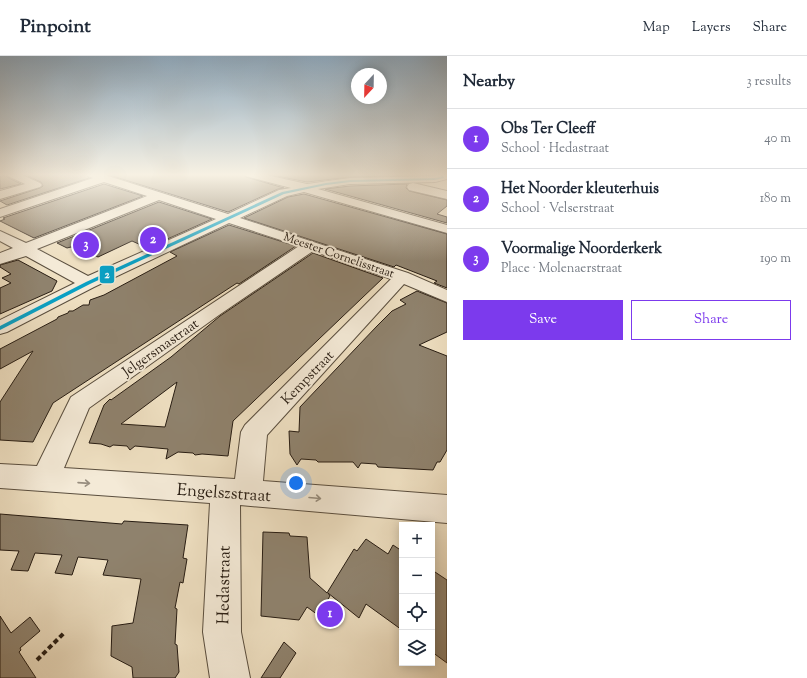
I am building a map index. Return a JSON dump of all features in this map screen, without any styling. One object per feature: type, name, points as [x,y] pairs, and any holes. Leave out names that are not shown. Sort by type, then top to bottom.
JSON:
[{"type":"street","points":[[0,213],[30,203]]},
{"type":"street","points":[[0,259],[140,203]]},
{"type":"street","name":"Meester Cornelisstraat","points":[[181,203],[228,217],[402,277],[447,297]]},
{"type":"street","points":[[0,328],[88,283],[259,203]]},
{"type":"street","points":[[356,203],[447,229]]},
{"type":"street","points":[[0,234],[88,283]]},
{"type":"street","name":"Jelgersmastraat","points":[[45,479],[79,403],[311,245]]},
{"type":"street","name":"Kempstraat","points":[[236,492],[254,432],[402,277]]},
{"type":"street","name":"Engelszstraat","points":[[0,476],[236,492],[447,509]]},
{"type":"street","name":"Hedastraat","points":[[230,678],[222,632],[236,492]]},
{"type":"path","points":[[37,660],[64,633]]},
{"type":"building","points":[[47,203],[125,203],[34,238],[0,221],[5,219],[3,218]]},
{"type":"building","points":[[156,203],[162,203],[212,219],[154,245],[148,242],[141,245],[132,241],[98,257],[87,251],[82,253],[71,247],[67,248],[57,243]]},
{"type":"building","points":[[199,203],[248,203],[228,212]]},
{"type":"building","points":[[275,203],[336,203],[447,234],[447,288],[434,283],[437,281],[396,265],[394,267],[244,218]]},
{"type":"building","points":[[375,203],[447,203],[447,206],[437,214],[447,217],[447,223]]},
{"type":"building","points":[[229,225],[296,246],[53,403],[33,442],[0,440],[0,402],[33,351],[0,369],[0,349],[68,313],[69,311],[73,311],[83,305],[89,305],[90,300],[104,295],[177,256],[170,252]]},
{"type":"building","points":[[313,253],[383,278],[233,421],[228,456],[202,454],[195,455],[193,453],[178,452],[166,459],[168,449],[135,446],[130,450],[127,446],[113,445],[110,447],[101,444],[89,443],[104,405],[110,399],[111,400],[171,357],[220,316]],"holes":[[[177,382],[165,427],[121,424]]]},
{"type":"building","points":[[18,260],[57,281],[52,291],[0,314],[0,288],[11,283],[2,278],[11,274],[0,267],[0,265]]},
{"type":"building","points":[[417,291],[447,303],[447,332],[419,345],[447,356],[447,450],[440,462],[437,462],[433,470],[378,467],[376,464],[361,463],[358,468],[353,462],[318,462],[316,460],[301,459],[297,465],[290,454],[289,431],[299,432],[300,407],[392,311],[406,304],[400,300]]},
{"type":"building","points":[[0,514],[122,524],[124,521],[188,525],[183,558],[187,559],[183,583],[180,582],[175,608],[177,609],[175,644],[177,645],[179,672],[175,678],[133,678],[132,667],[111,656],[112,626],[133,623],[141,579],[103,575],[108,560],[78,557],[72,575],[55,573],[62,555],[35,553],[28,571],[11,570],[19,551],[0,550]]},
{"type":"building","points":[[263,532],[289,533],[290,536],[307,537],[310,578],[327,593],[354,549],[357,551],[366,539],[388,554],[393,545],[399,549],[399,628],[366,604],[359,618],[328,593],[330,596],[318,615],[307,607],[299,620],[261,616]]},
{"type":"building","points":[[435,572],[447,580],[447,663],[435,654]]},
{"type":"building","points":[[0,616],[11,633],[30,617],[40,631],[20,648],[21,650],[19,652],[36,678],[0,678]]},
{"type":"building","points":[[284,642],[296,653],[280,678],[261,678]]},
{"type":"transit line","name":"2","points":[[0,328],[88,283],[261,203]]},
{"type":"place","name":"Het Noorder kleuterhuis","points":[[153,240]]},
{"type":"place","name":"Voormalige Noorderkerk","points":[[86,245]]},
{"type":"place","name":"Obs Ter Cleeff","points":[[330,614]]}]
